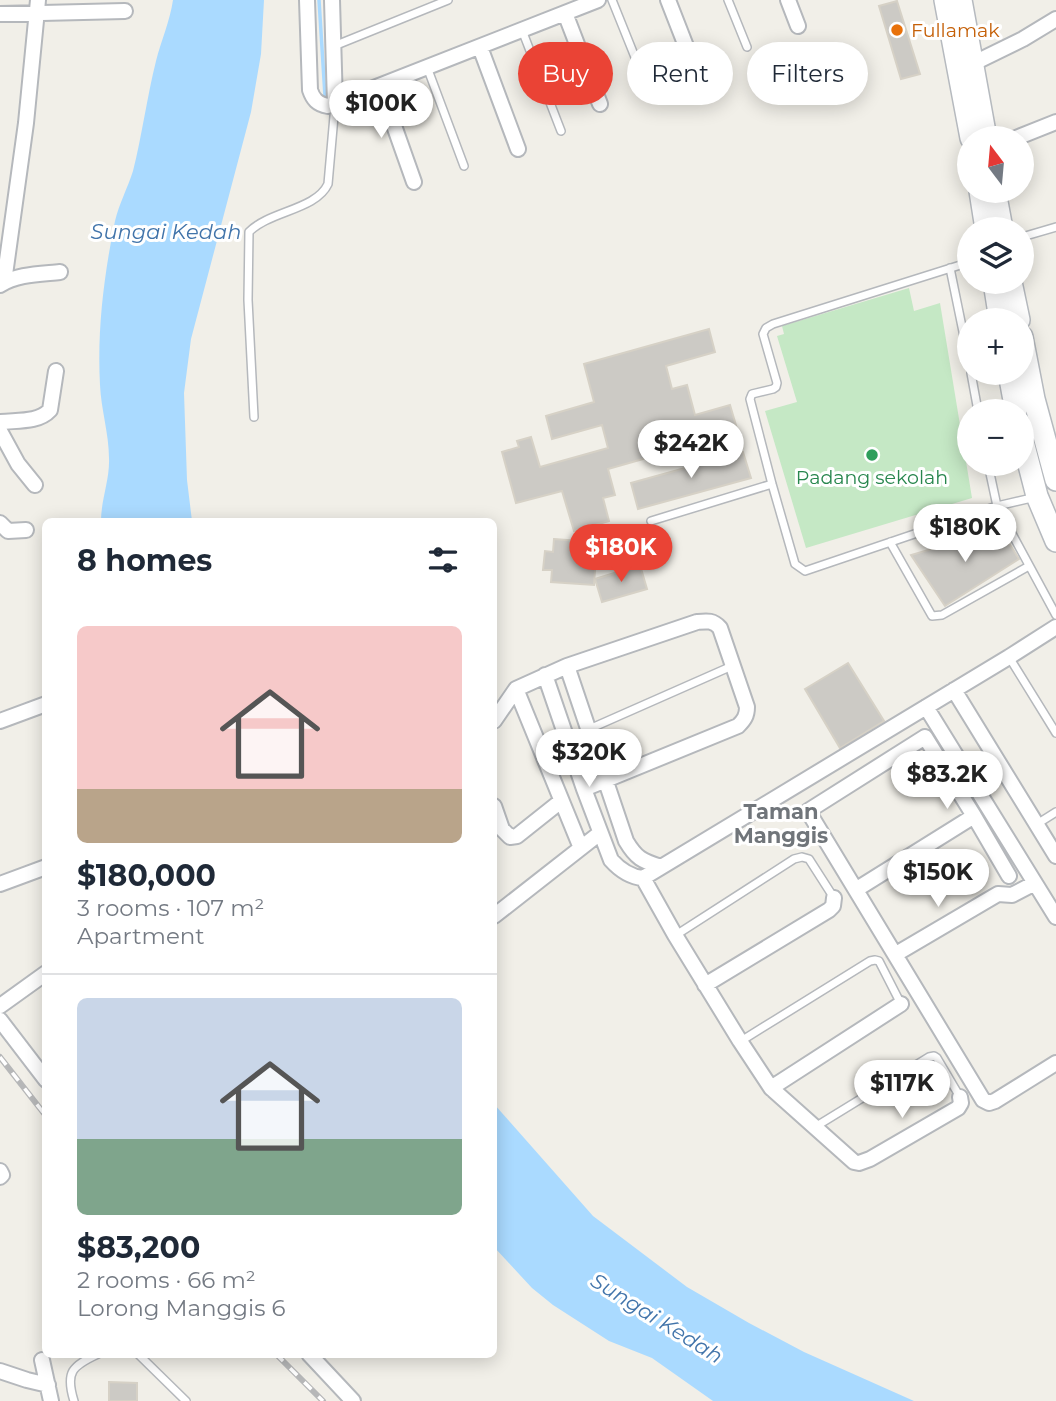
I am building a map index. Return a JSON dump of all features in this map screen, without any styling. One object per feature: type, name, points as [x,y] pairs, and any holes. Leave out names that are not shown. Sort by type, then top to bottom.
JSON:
[{"type":"main road","points":[[945,0],[969,126]]},
{"type":"main road","points":[[961,0],[984,126]]},
{"type":"main road","points":[[1031,385],[1056,480]]},
{"type":"main road","points":[[1032,476],[1037,496],[1056,541]]},
{"type":"street","points":[[307,0],[310,90],[316,102],[322,105],[335,104],[523,30],[564,10],[598,0]]},
{"type":"street","points":[[332,0],[335,104]]},
{"type":"street","points":[[668,0],[684,42]]},
{"type":"street","points":[[788,0],[798,26]]},
{"type":"street","points":[[2,284],[26,123],[37,7]]},
{"type":"street","points":[[0,14],[37,7],[125,11]]},
{"type":"street","points":[[564,10],[576,42]]},
{"type":"street","points":[[972,64],[1035,33],[1056,19]]},
{"type":"street","points":[[480,47],[518,149]]},
{"type":"street","points":[[380,86],[414,182]]},
{"type":"street","points":[[1034,131],[1056,122]]},
{"type":"street","points":[[2,284],[17,278],[60,272]]},
{"type":"street","points":[[0,422],[28,420],[48,413],[56,371]]},
{"type":"street","points":[[0,431],[18,464],[35,485]]},
{"type":"street","points":[[0,523],[8,531],[26,530]]},
{"type":"street","points":[[497,718],[516,689],[545,675],[697,622],[715,622],[720,628],[747,707],[747,714],[738,726],[584,789]]},
{"type":"street","points":[[545,675],[600,833],[615,864],[627,873],[643,878],[1056,627]]},
{"type":"street","points":[[567,666],[626,841],[633,854],[660,867]]},
{"type":"street","points":[[516,689],[581,848]]},
{"type":"street","points":[[954,690],[1056,856]]},
{"type":"street","points":[[0,721],[42,705]]},
{"type":"street","points":[[926,707],[1056,917]]},
{"type":"street","points":[[1009,876],[925,737],[808,811],[984,1100],[989,1103],[995,1101],[1056,1063]]},
{"type":"street","points":[[497,815],[502,829],[510,837],[517,836],[561,801]]},
{"type":"street","points":[[857,889],[974,816]]},
{"type":"street","points":[[497,914],[600,833]]},
{"type":"street","points":[[998,894],[1003,881],[1024,866]]},
{"type":"street","points":[[0,884],[42,868]]},
{"type":"street","points":[[643,878],[705,985],[771,1088],[854,1162],[863,1162],[958,1108],[960,1097]]},
{"type":"street","points":[[896,954],[998,894],[1019,893],[1035,883]]},
{"type":"street","points":[[705,985],[829,910],[833,906],[834,898]]},
{"type":"street","points":[[0,1006],[42,976]]},
{"type":"street","points":[[771,1088],[901,1004]]},
{"type":"street","points":[[0,1020],[42,1075]]},
{"type":"street","points":[[0,1171],[0,1177]]},
{"type":"street","points":[[313,1358],[353,1401]]},
{"type":"street","points":[[42,1360],[51,1401]]},
{"type":"street","points":[[0,1371],[48,1385]]},
{"type":"lane","points":[[333,46],[448,0]]},
{"type":"lane","points":[[612,0],[629,42]]},
{"type":"lane","points":[[728,0],[747,47]]},
{"type":"lane","points":[[523,30],[561,131]]},
{"type":"lane","points":[[428,67],[464,166]]},
{"type":"lane","points":[[254,416],[248,300],[249,232],[325,192],[335,104]]},
{"type":"lane","points":[[1034,233],[1056,227]]},
{"type":"lane","points":[[957,266],[766,328],[763,334],[777,383],[773,388],[752,394],[750,399],[795,564],[805,571],[997,506],[1037,496]]},
{"type":"lane","points":[[950,268],[958,308]]},
{"type":"lane","points":[[991,476],[997,506],[1056,615]]},
{"type":"lane","points":[[651,521],[772,484]]},
{"type":"lane","points":[[890,542],[932,616],[942,615],[1029,566]]},
{"type":"lane","points":[[1009,657],[1056,733]]},
{"type":"lane","points":[[587,730],[733,666]]},
{"type":"lane","points":[[1037,825],[1056,812]]},
{"type":"lane","points":[[675,935],[794,859],[809,859],[834,898]]},
{"type":"lane","points":[[740,1041],[870,961],[879,961],[901,1004]]},
{"type":"lane","points":[[815,1127],[929,1057],[937,1058],[960,1097]]},
{"type":"lane","points":[[74,1401],[69,1383],[71,1372],[90,1358]]},
{"type":"lane","points":[[142,1358],[186,1401]]},
{"type":"green space","name":"Padang sekolah","points":[[909,288],[914,311],[940,303],[957,407],[957,476],[968,476],[972,498],[806,548],[765,411],[797,402],[777,336],[784,334],[782,326]]},
{"type":"water","name":"Sungai Kedah","points":[[173,0],[264,0],[261,54],[251,112],[191,339],[184,393],[187,480],[192,518],[101,518],[109,466],[99,364],[105,282],[115,221],[133,171],[158,53]]},
{"type":"water","name":"Sungai Kedah","points":[[497,1107],[593,1216],[687,1287],[804,1352],[914,1401],[713,1401],[652,1358],[609,1341],[532,1288],[497,1250]]},
{"type":"building","points":[[897,1],[920,74],[901,79],[879,6]]},
{"type":"building","points":[[709,329],[715,352],[666,366],[672,389],[687,385],[695,415],[730,405],[738,432],[608,469],[615,495],[603,498],[609,521],[574,531],[562,491],[516,503],[502,452],[519,447],[517,441],[531,437],[540,467],[608,448],[602,425],[552,439],[546,416],[594,402],[584,364]]},
{"type":"building","points":[[743,452],[751,478],[638,509],[631,483]]},
{"type":"building","points":[[1000,529],[1019,559],[945,606],[911,555]]},
{"type":"building","points":[[554,539],[593,542],[592,554],[596,555],[594,585],[551,582],[552,570],[543,570],[545,551],[553,552]]},
{"type":"building","points":[[640,565],[647,589],[602,602],[595,579]]},
{"type":"building","points":[[848,663],[884,721],[840,748],[805,689]]},
{"type":"building","points":[[109,1382],[137,1383],[137,1401],[109,1401]]},
{"type":"waterway","points":[[319,0],[325,96]]},
{"type":"railway","points":[[0,1057],[42,1111]]},
{"type":"railway","points":[[280,1358],[323,1401]]},
{"type":"place","name":"Fullamak","points":[[897,30]]},
{"type":"place","name":"Padang sekolah","points":[[872,455]]},
{"type":"district","name":"Taman Manggis","points":[[781,823]]}]
